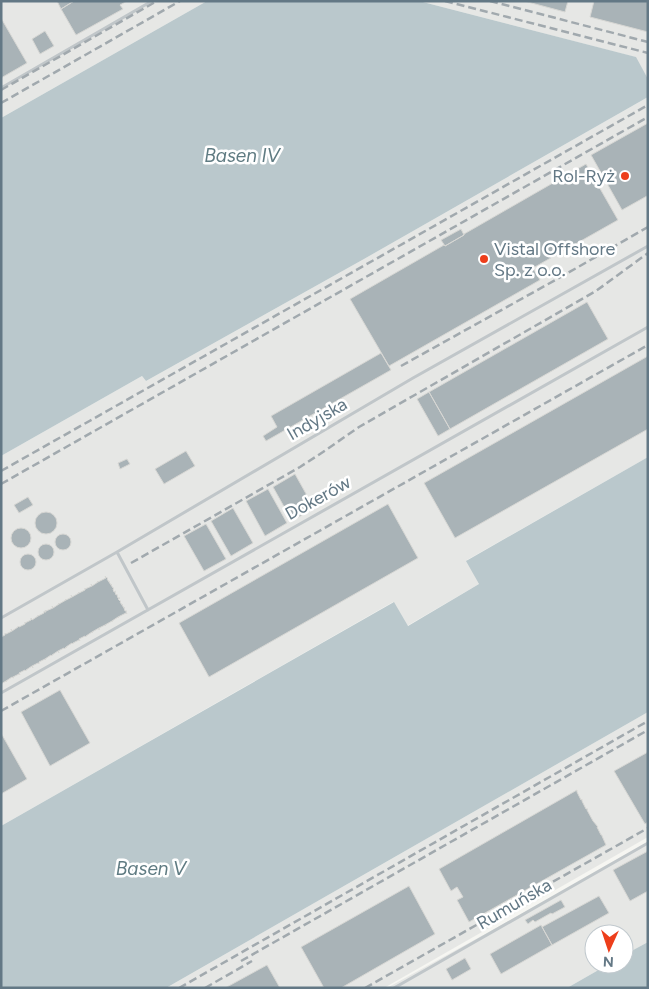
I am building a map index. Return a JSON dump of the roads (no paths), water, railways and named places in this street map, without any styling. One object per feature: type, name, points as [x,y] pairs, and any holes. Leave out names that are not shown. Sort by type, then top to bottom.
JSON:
[{"type":"lane","points":[[1,88],[152,1]]},
{"type":"lane","name":"Indyjska","points":[[1,618],[414,378],[648,246]]},
{"type":"lane","name":"Dokerów","points":[[1,693],[648,328]]},
{"type":"lane","points":[[116,552],[148,610]]},
{"type":"lane","name":"Rumuńska","points":[[394,988],[648,843]]},
{"type":"water","name":"Basen IV","points":[[207,1],[419,1],[636,57],[648,79],[648,97],[146,381],[142,376],[1,456],[1,118]]},
{"type":"water","name":"Basen V","points":[[648,457],[648,712],[166,988],[1,988],[1,826],[394,602],[408,626],[479,584],[466,561]]},
{"type":"water","points":[[648,942],[648,988],[567,988],[592,974],[634,974],[634,950]]},
{"type":"railway","points":[[1,90],[157,1]]},
{"type":"railway","points":[[1,103],[180,1]]},
{"type":"railway","points":[[445,1],[648,53]]},
{"type":"railway","points":[[490,1],[648,42]]},
{"type":"railway","points":[[1,471],[648,105]]},
{"type":"railway","points":[[1,484],[648,117]]},
{"type":"railway","points":[[401,366],[648,227]]},
{"type":"railway","points":[[131,563],[300,467],[359,427],[596,291],[648,253]]},
{"type":"railway","points":[[1,711],[648,345]]},
{"type":"railway","points":[[179,988],[648,721]]},
{"type":"railway","points":[[241,961],[648,730]]},
{"type":"railway","points":[[365,988],[648,828]]},
{"type":"railway","points":[[205,988],[252,961]]},
{"type":"place","name":"Rol-Ryż","points":[[625,176]]},
{"type":"place","name":"Vistal Offshore Sp. z o.o.","points":[[484,259]]}]
